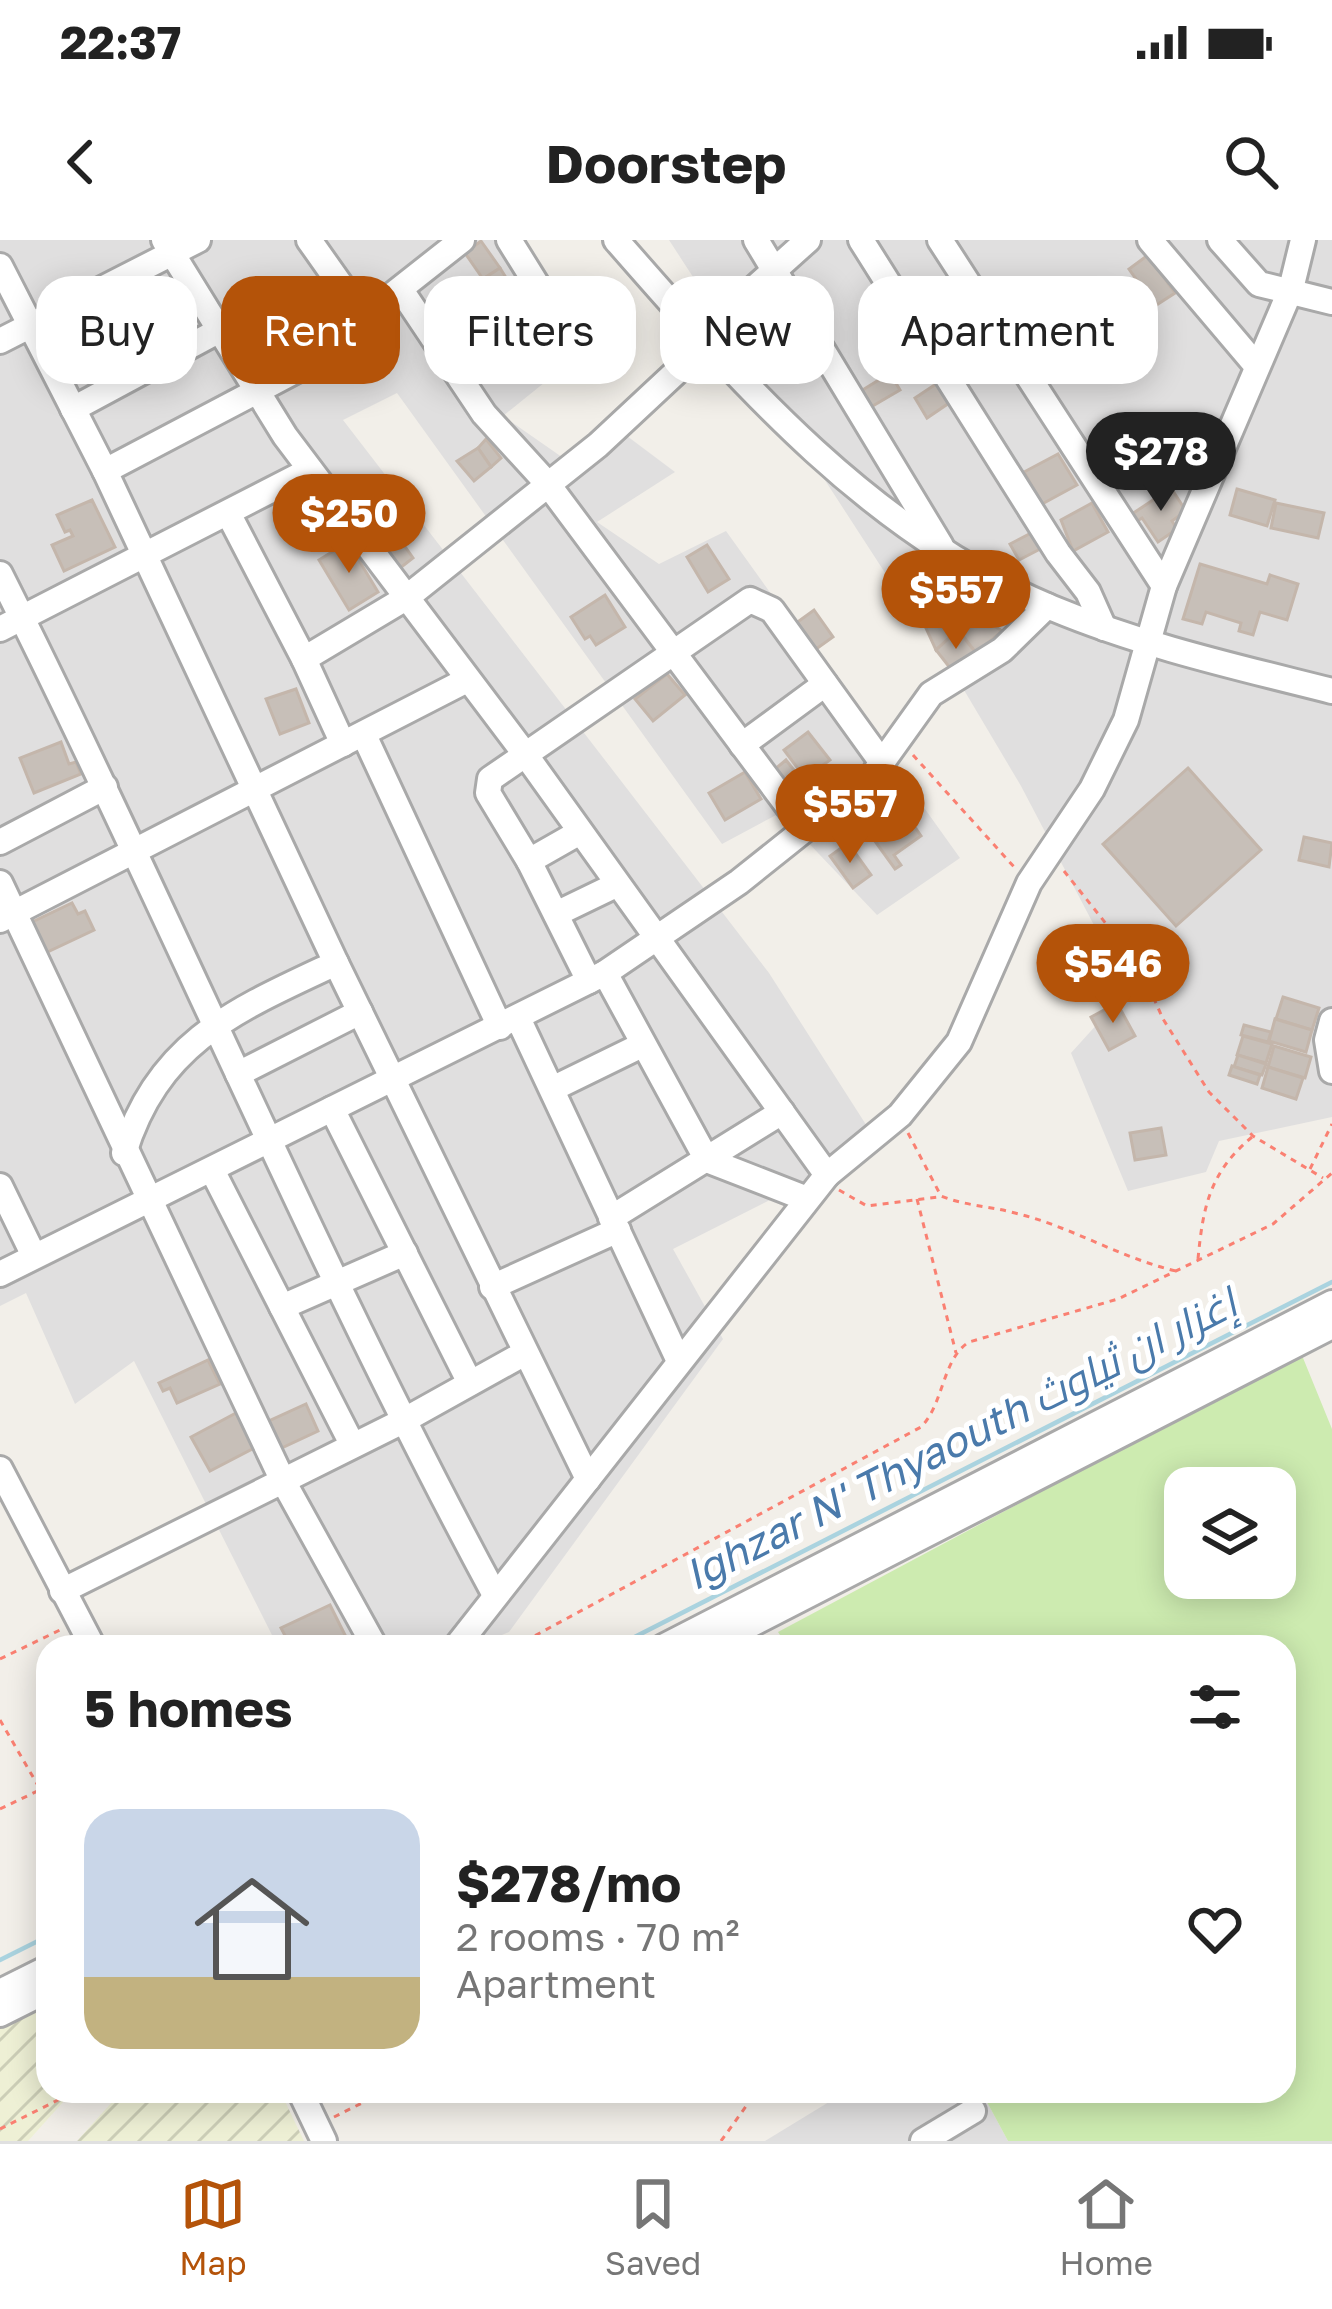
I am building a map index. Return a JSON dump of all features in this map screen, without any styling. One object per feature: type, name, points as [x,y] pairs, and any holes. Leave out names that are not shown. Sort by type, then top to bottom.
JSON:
[{"type":"street","points":[[0,341],[168,247],[198,240]]},
{"type":"street","points":[[309,240],[334,276]]},
{"type":"street","points":[[509,240],[531,276]]},
{"type":"street","points":[[616,240],[660,289]]},
{"type":"street","points":[[756,240],[943,550]]},
{"type":"street","points":[[766,276],[808,240]]},
{"type":"street","points":[[861,240],[1058,554],[1088,592],[1104,628]]},
{"type":"street","points":[[940,240],[1164,586]]},
{"type":"street","points":[[1150,240],[1255,364]]},
{"type":"street","points":[[1220,240],[1255,281],[1332,302]]},
{"type":"street","points":[[465,1635],[807,1199],[827,1175],[900,1115],[959,1042],[1029,883],[1110,754],[1149,646],[1164,586],[1255,364],[1291,290],[1303,240]]},
{"type":"street","points":[[424,324],[401,290],[450,244]]},
{"type":"street","points":[[168,247],[256,395],[525,754],[827,1175]]},
{"type":"street","points":[[0,266],[105,471],[336,963],[588,1479]]},
{"type":"street","points":[[73,409],[218,331]]},
{"type":"street","points":[[105,471],[271,384]]},
{"type":"street","points":[[464,384],[484,414],[547,483],[805,829]]},
{"type":"street","points":[[304,659],[406,598],[598,445],[661,384]]},
{"type":"street","points":[[749,384],[856,492],[943,550],[1047,607],[1149,646],[1332,691]]},
{"type":"street","points":[[11,624],[310,470]]},
{"type":"street","points":[[228,513],[304,659],[354,740],[508,1022],[551,1089],[678,1359]]},
{"type":"street","points":[[0,574],[11,624],[105,787],[401,1422],[495,1595]]},
{"type":"street","points":[[807,1199],[707,1160],[642,1046],[556,914],[487,786],[525,754],[740,603],[760,600],[883,764]]},
{"type":"street","points":[[0,1274],[395,1082],[597,977],[657,940],[883,764],[931,694],[1001,650],[1047,607]]},
{"type":"street","points":[[7,916],[467,680]]},
{"type":"street","points":[[742,745],[825,684]]},
{"type":"street","points":[[0,842],[105,787]]},
{"type":"street","points":[[530,861],[580,832]]},
{"type":"street","points":[[0,883],[7,916],[282,1480],[368,1635]]},
{"type":"street","points":[[556,914],[616,885]]},
{"type":"street","points":[[124,1153],[148,1096],[212,1023],[336,963]]},
{"type":"street","points":[[238,1075],[360,1012]]},
{"type":"street","points":[[1332,1021],[1327,1040],[1332,1071]]},
{"type":"street","points":[[551,1089],[642,1046]]},
{"type":"street","points":[[332,1109],[470,1382]]},
{"type":"street","points":[[492,1287],[615,1224],[782,1112]]},
{"type":"street","points":[[212,1170],[351,1442]]},
{"type":"street","points":[[0,1186],[33,1254]]},
{"type":"street","points":[[282,1306],[405,1253]]},
{"type":"street","points":[[686,1635],[1332,1303]]},
{"type":"street","points":[[730,1635],[1332,1326]]},
{"type":"street","points":[[62,1591],[351,1442],[401,1422],[525,1353]]},
{"type":"street","points":[[0,1469],[86,1635]]},
{"type":"street","points":[[0,1992],[36,1974]]},
{"type":"street","points":[[0,2014],[36,1996]]},
{"type":"street","points":[[306,2103],[320,2133]]},
{"type":"street","points":[[923,2141],[973,2111]]},
{"type":"path","points":[[898,738],[1029,883]]},
{"type":"path","points":[[1048,851],[1139,965],[1163,1019],[1209,1092],[1253,1136],[1324,1178]]},
{"type":"path","points":[[900,1115],[940,1196]]},
{"type":"path","points":[[1309,1171],[1332,1124]]},
{"type":"path","points":[[1198,1261],[1203,1207],[1216,1173],[1253,1136]]},
{"type":"path","points":[[536,1635],[921,1427],[931,1418],[956,1354],[970,1342],[1118,1299],[1273,1224],[1332,1173]]},
{"type":"path","points":[[827,1175],[841,1192],[867,1206],[940,1196],[969,1207],[1014,1212],[1132,1261],[1176,1271]]},
{"type":"path","points":[[917,1199],[956,1354]]},
{"type":"path","points":[[52,1635],[75,1615]]},
{"type":"path","points":[[0,1659],[36,1643]]},
{"type":"path","points":[[0,1720],[36,1782]]},
{"type":"path","points":[[0,1809],[36,1791]]},
{"type":"path","points":[[0,2129],[52,2103]]},
{"type":"path","points":[[320,2133],[367,2103]]},
{"type":"path","points":[[721,2141],[748,2103]]},
{"type":"shaded area","points":[[0,240],[502,240],[530,276],[424,276],[424,384],[543,384],[503,416],[569,462],[611,424],[675,472],[597,522],[659,564],[726,531],[960,858],[877,915],[780,813],[722,844],[397,393],[343,420],[769,973],[879,1145],[673,1249],[723,1339],[509,1632],[502,1635],[272,1635],[134,1361],[75,1404],[26,1293],[0,1306]]},
{"type":"shaded area","points":[[669,240],[1332,240],[1332,1117],[1219,1141],[1206,1172],[1128,1191],[1071,1053],[1128,990],[1021,786],[926,626],[917,622],[762,384],[834,384],[834,276],[692,276]]},
{"type":"shaded area","points":[[827,2103],[987,2103],[1008,2141],[765,2141]]},
{"type":"green space","points":[[1301,1353],[1332,1429],[1332,2141],[1008,2141],[987,2103],[1296,2103],[1296,1635],[778,1632]]},
{"type":"green space","points":[[36,2010],[36,2103],[62,2103],[28,2141],[0,2141],[0,2029]]},
{"type":"green space","points":[[111,2103],[286,2103],[304,2141],[77,2141]]},
{"type":"building","points":[[481,241],[500,268],[481,276],[465,253]]},
{"type":"building","points":[[1148,255],[1175,293],[1158,304],[1158,276],[1134,276],[1129,269]]},
{"type":"building","points":[[872,384],[896,384],[900,390],[871,407],[861,391]]},
{"type":"building","points":[[940,384],[952,401],[927,418],[915,398]]},
{"type":"building","points":[[486,439],[501,458],[491,467],[478,448]]},
{"type":"building","points":[[478,448],[491,467],[474,481],[457,461]]},
{"type":"building","points":[[1058,454],[1077,485],[1042,504],[1024,472]]},
{"type":"building","points":[[363,484],[374,504],[353,515],[342,495]]},
{"type":"building","points":[[1171,488],[1186,511],[1172,521],[1177,529],[1158,542],[1142,518],[1134,523],[1129,516]]},
{"type":"building","points":[[1237,489],[1275,500],[1267,526],[1230,515]]},
{"type":"building","points":[[92,500],[115,547],[64,571],[52,545],[73,536],[70,530],[65,532],[57,515]]},
{"type":"building","points":[[1092,503],[1108,532],[1073,551],[1061,520]]},
{"type":"building","points":[[1276,503],[1324,513],[1318,538],[1271,528]]},
{"type":"building","points":[[318,504],[333,530],[307,545],[292,519]]},
{"type":"building","points":[[384,518],[397,536],[378,550],[365,532]]},
{"type":"building","points":[[1035,531],[1044,547],[1019,560],[1010,544]]},
{"type":"building","points":[[401,541],[413,558],[395,572],[382,555]]},
{"type":"building","points":[[348,542],[378,592],[349,610],[319,560]]},
{"type":"building","points":[[707,545],[729,579],[708,592],[687,557]]},
{"type":"building","points":[[1200,564],[1267,584],[1270,575],[1298,584],[1287,620],[1260,612],[1253,635],[1239,631],[1241,623],[1206,612],[1202,624],[1183,619]]},
{"type":"building","points":[[898,568],[924,585],[909,598],[891,574]]},
{"type":"building","points":[[924,585],[955,601],[925,626],[909,598]]},
{"type":"building","points":[[605,595],[625,627],[596,645],[590,636],[585,639],[571,617]]},
{"type":"building","points":[[955,601],[976,614],[936,650],[925,626]]},
{"type":"building","points":[[814,610],[833,637],[812,652],[792,626]]},
{"type":"building","points":[[976,614],[1002,631],[976,653],[958,630]]},
{"type":"building","points":[[958,630],[976,653],[954,673],[936,650]]},
{"type":"building","points":[[667,674],[685,695],[653,721],[635,699]]},
{"type":"building","points":[[296,689],[309,723],[280,734],[266,699]]},
{"type":"building","points":[[808,732],[830,760],[805,778],[784,750]]},
{"type":"building","points":[[61,742],[69,764],[76,762],[81,774],[34,793],[20,758]]},
{"type":"building","points":[[786,760],[805,784],[788,798],[769,774]]},
{"type":"building","points":[[1188,768],[1261,850],[1176,926],[1103,844]]},
{"type":"building","points":[[745,772],[761,799],[725,820],[709,793]]},
{"type":"building","points":[[905,813],[921,836],[894,855],[901,865],[895,869],[872,837]]},
{"type":"building","points":[[1304,837],[1332,843],[1329,867],[1299,860]]},
{"type":"building","points":[[848,843],[871,875],[853,888],[830,856]]},
{"type":"building","points":[[72,903],[78,914],[85,911],[94,930],[41,955],[26,925]]},
{"type":"building","points":[[1283,997],[1319,1008],[1312,1030],[1276,1019]]},
{"type":"building","points":[[1117,1003],[1135,1036],[1109,1050],[1091,1017]]},
{"type":"building","points":[[1275,1019],[1312,1030],[1306,1052],[1269,1041]]},
{"type":"building","points":[[1244,1025],[1271,1032],[1268,1042],[1241,1035]]},
{"type":"building","points":[[1243,1036],[1272,1044],[1266,1063],[1237,1055]]},
{"type":"building","points":[[1274,1046],[1311,1057],[1305,1078],[1268,1067]]},
{"type":"building","points":[[1238,1055],[1266,1064],[1262,1075],[1234,1067]]},
{"type":"building","points":[[1232,1066],[1260,1075],[1257,1084],[1229,1075]]},
{"type":"building","points":[[1268,1067],[1303,1078],[1296,1099],[1262,1088]]},
{"type":"building","points":[[1161,1128],[1166,1155],[1135,1160],[1130,1133]]},
{"type":"building","points":[[208,1360],[220,1384],[177,1403],[170,1388],[163,1391],[159,1383]]},
{"type":"building","points":[[306,1404],[318,1431],[273,1452],[260,1425]]},
{"type":"building","points":[[236,1413],[256,1447],[210,1471],[191,1437]]},
{"type":"building","points":[[330,1605],[345,1635],[285,1635],[281,1628]]},
{"type":"waterway","name":"Ighzar N' Thyaouth إغزار ان ثياوث","points":[[639,1635],[1332,1282]]},
{"type":"waterway","name":"Ighzar N' Thyaouth إغزار ان ثياوث","points":[[0,1960],[36,1942]]}]
